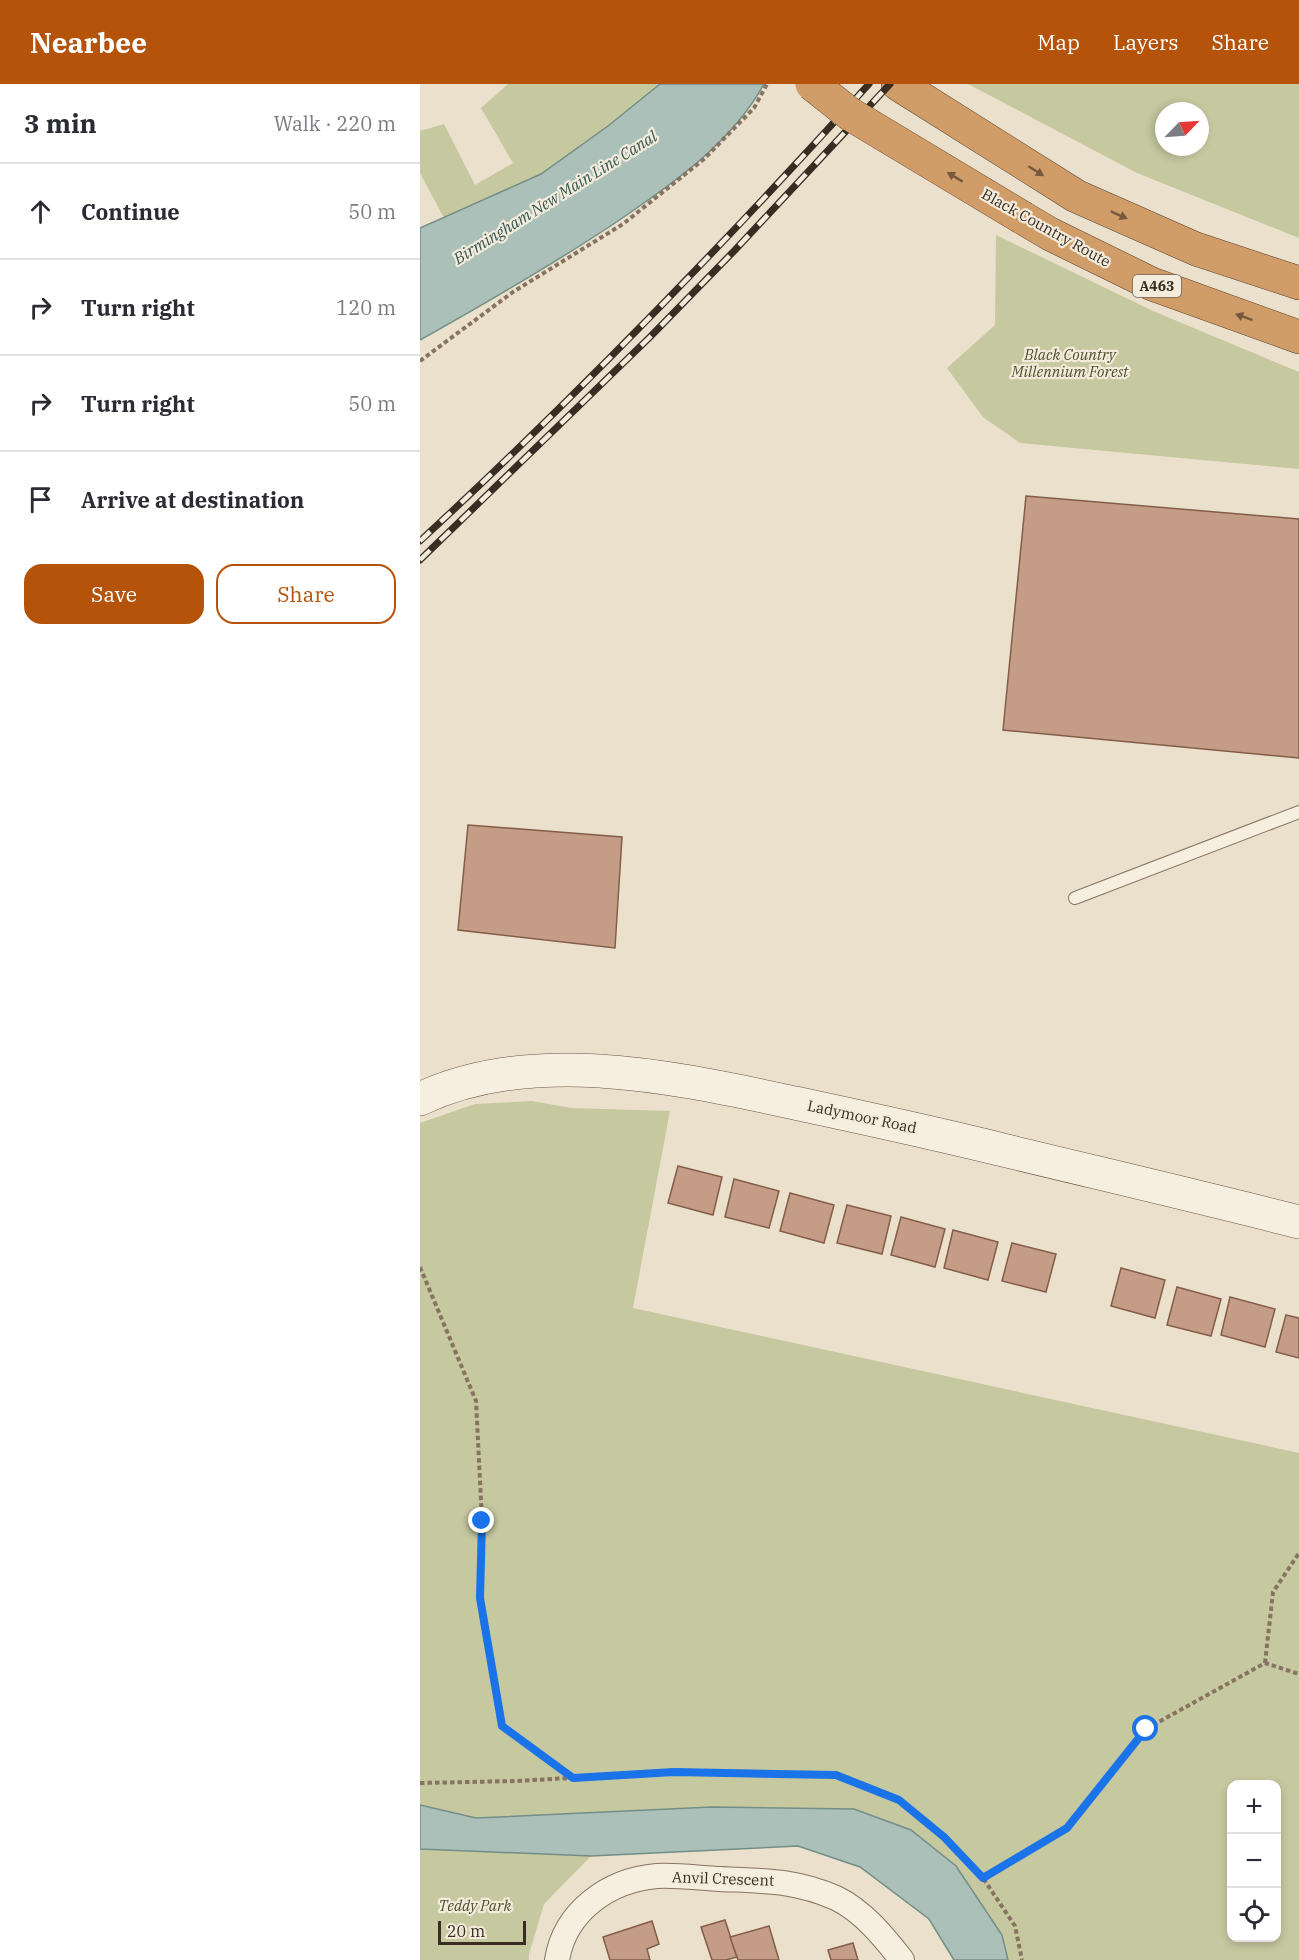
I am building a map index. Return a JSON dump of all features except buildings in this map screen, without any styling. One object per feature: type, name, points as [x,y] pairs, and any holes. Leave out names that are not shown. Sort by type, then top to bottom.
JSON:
[{"type":"highway","name":"Black Country Route","points":[[812,84],[850,114],[1050,234],[1152,284],[1299,337]]},
{"type":"highway","points":[[898,84],[1076,196],[1196,249],[1299,284]]},
{"type":"street","name":"Ladymoor Road","points":[[420,1099],[441,1089],[481,1078],[531,1072],[611,1072],[669,1079],[901,1125],[1299,1222]]},
{"type":"street","name":"Anvil Crescent","points":[[557,1960],[558,1951],[574,1917],[589,1903],[604,1891],[636,1880],[657,1876],[784,1882],[807,1887],[838,1899],[864,1917],[902,1960]]},
{"type":"lane","points":[[1075,898],[1299,812]]},
{"type":"path","points":[[420,361],[513,292],[623,224],[686,174],[754,108],[767,84]]},
{"type":"path","points":[[420,1267],[477,1401],[482,1521],[480,1598],[502,1726],[573,1778]]},
{"type":"path","points":[[1265,1663],[1273,1592],[1299,1552]]},
{"type":"path","points":[[983,1878],[1067,1828],[1146,1729],[1265,1663],[1299,1674]]},
{"type":"path","points":[[420,1783],[518,1781],[674,1772],[836,1775],[899,1800],[944,1837],[983,1878],[1015,1926],[1022,1960]]},
{"type":"green space","points":[[508,84],[660,84],[608,126],[541,174],[444,218],[420,173],[420,131],[444,124],[475,185],[513,163],[481,108]]},
{"type":"green space","points":[[968,84],[1299,84],[1299,238],[1137,173]]},
{"type":"green space","name":"Black Country Millennium Forest","points":[[996,235],[1153,311],[1299,372],[1299,469],[1020,443],[983,417],[947,368],[995,325]]},
{"type":"green space","points":[[532,1101],[571,1108],[670,1111],[633,1308],[1299,1453],[1299,1960],[1008,1960],[1002,1935],[854,1809],[712,1807],[476,1818],[420,1805],[420,1123],[475,1104]]},
{"type":"green space","name":"Teddy Park","points":[[420,1849],[591,1856],[544,1904],[529,1960],[420,1960]]},
{"type":"water","name":"Birmingham New Main Line Canal","points":[[660,84],[764,84],[735,126],[698,162],[657,194],[567,254],[420,340],[420,228],[541,174],[608,126]]},
{"type":"water","points":[[420,1805],[476,1818],[712,1807],[854,1809],[911,1830],[956,1866],[1002,1935],[1008,1960],[954,1960],[929,1919],[860,1867],[798,1846],[591,1856],[420,1849]]},
{"type":"railway","points":[[420,541],[536,431],[650,317],[761,202],[869,84]]},
{"type":"railway","points":[[420,560],[650,337],[890,84]]},
{"type":"route","points":[[482,1521],[480,1598],[502,1726],[573,1778],[674,1772],[836,1775],[899,1800],[944,1837],[983,1878],[1067,1828],[1146,1729]]}]
